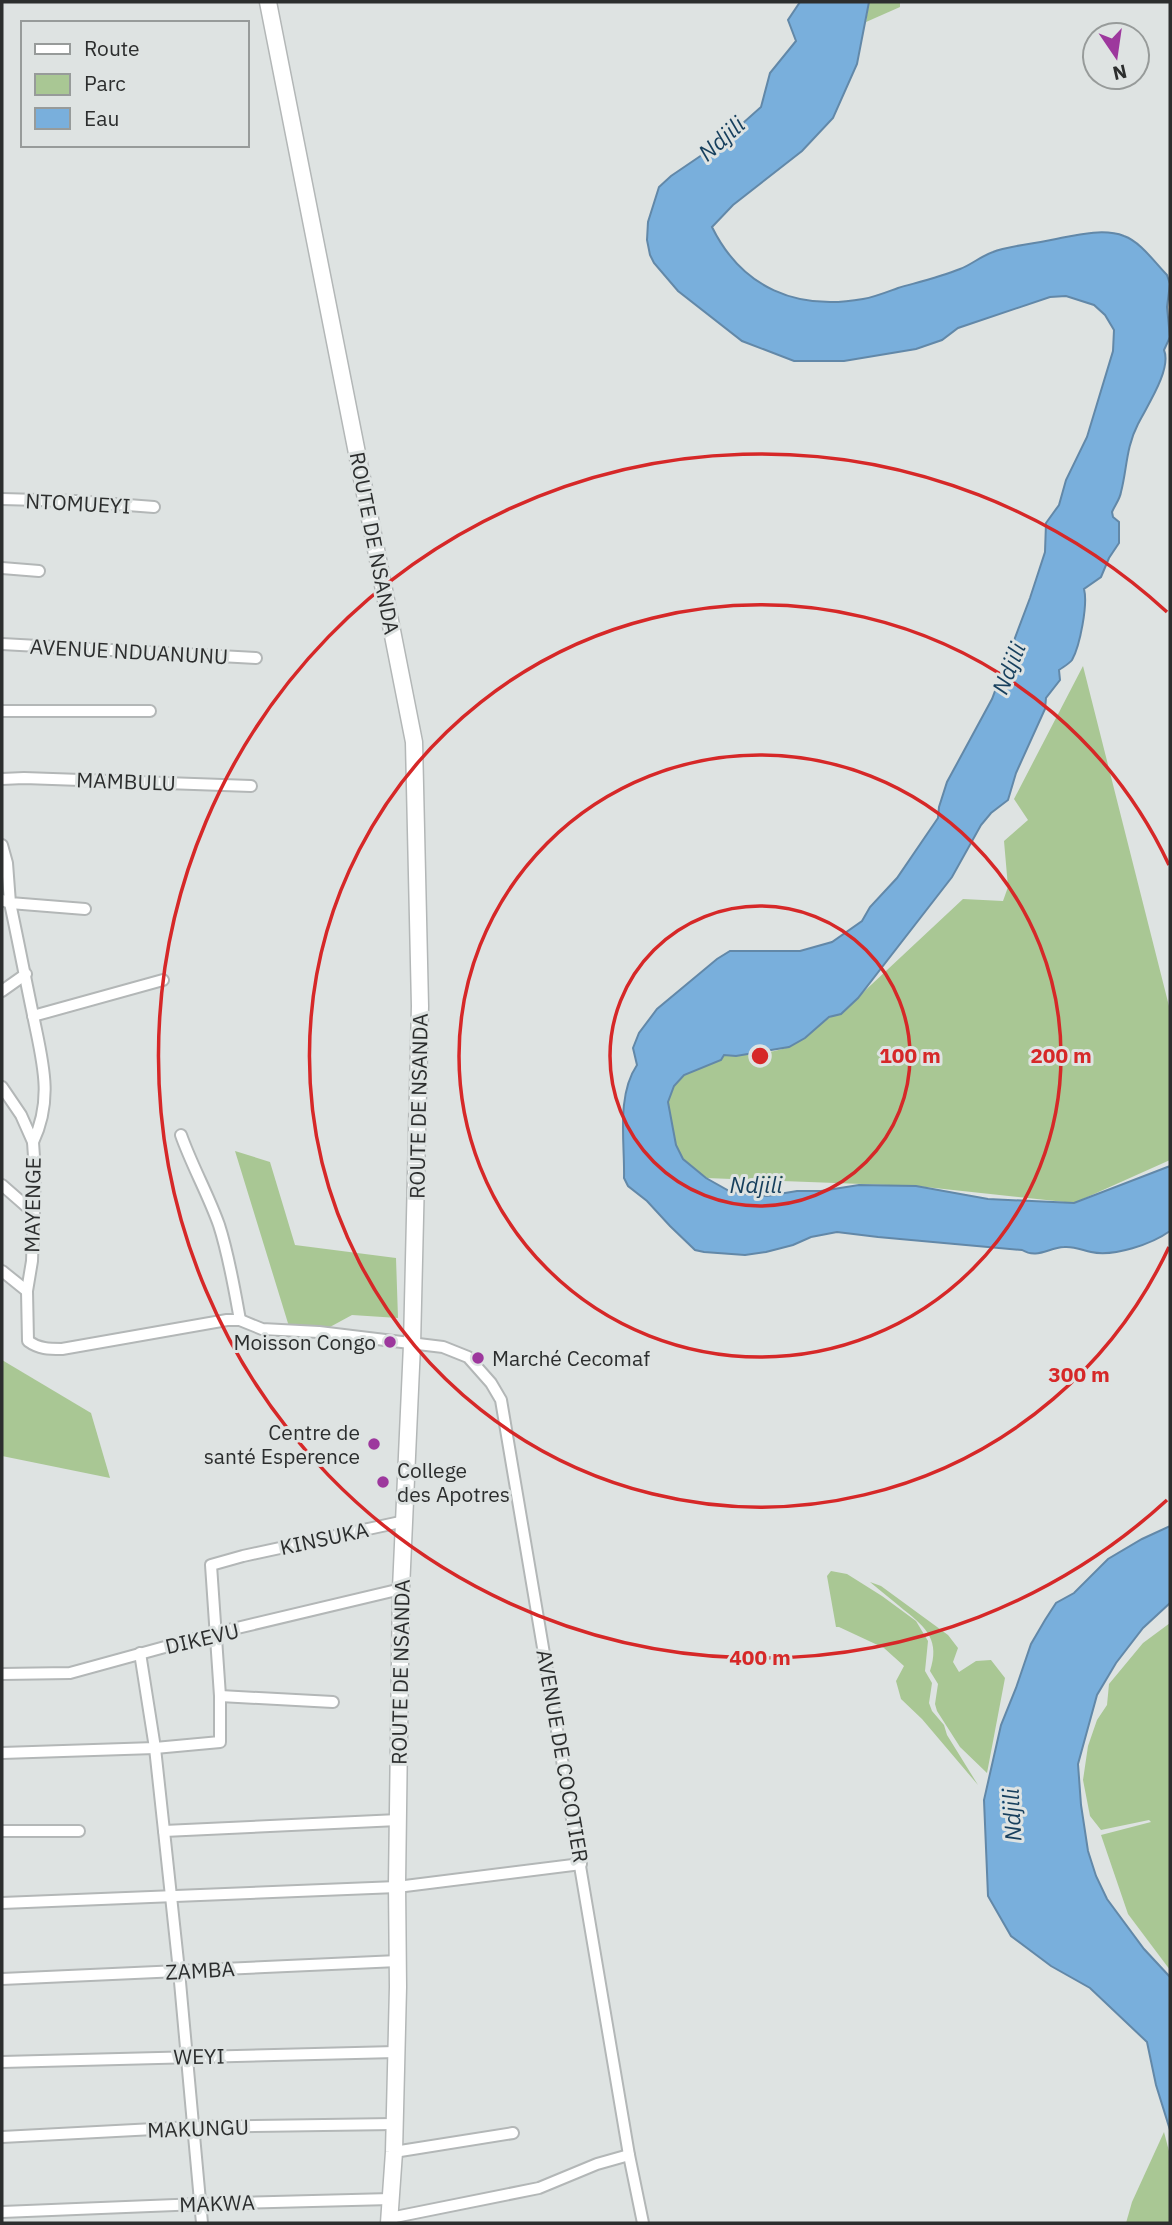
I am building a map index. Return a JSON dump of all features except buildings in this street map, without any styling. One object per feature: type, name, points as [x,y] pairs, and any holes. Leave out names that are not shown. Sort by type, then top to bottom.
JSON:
[{"type":"street","name":"ROUTE DE NSANDA","points":[[268,2],[414,742],[420,1006],[412,1345],[401,1589],[396,2052],[390,2220]]},
{"type":"street","name":"NTOMUEYI","points":[[2,499],[154,507]]},
{"type":"street","points":[[2,568],[40,570]]},
{"type":"street","name":"AVENUE NDUANUNU","points":[[2,644],[256,658]]},
{"type":"street","points":[[2,711],[150,711]]},
{"type":"street","name":"MAMBULU","points":[[2,779],[251,786]]},
{"type":"street","points":[[2,845],[7,863],[6,902],[26,974],[46,1091],[44,1114],[33,1142]]},
{"type":"street","points":[[6,902],[85,909]]},
{"type":"street","points":[[2,991],[26,974]]},
{"type":"street","points":[[33,1016],[163,980]]},
{"type":"street","name":"MAYENGE","points":[[2,1087],[21,1115],[33,1142],[34,1213],[32,1261],[27,1291],[28,1341],[43,1349],[62,1349],[240,1320]]},
{"type":"street","points":[[181,1135],[218,1222],[229,1258],[240,1320]]},
{"type":"street","points":[[2,1185],[34,1213]]},
{"type":"street","points":[[2,1271],[27,1291]]},
{"type":"street","name":"AVENUE DE COCOTIER","points":[[240,1320],[262,1329],[318,1332],[443,1348],[468,1357],[491,1383],[501,1400],[629,2155],[643,2223]]},
{"type":"street","name":"KINSUKA","points":[[216,1633],[211,1565],[405,1521]]},
{"type":"street","name":"DIKEVU","points":[[2,1675],[70,1673],[216,1633],[401,1589]]},
{"type":"street","points":[[2,1753],[155,1748],[220,1742],[216,1633]]},
{"type":"street","points":[[139,1653],[155,1748],[202,2223]]},
{"type":"street","points":[[220,1696],[333,1702]]},
{"type":"street","points":[[164,1831],[398,1820]]},
{"type":"street","points":[[2,1831],[79,1831]]},
{"type":"street","points":[[2,1903],[397,1887],[581,1864]]},
{"type":"street","name":"ZAMBA","points":[[2,1979],[397,1961]]},
{"type":"street","name":"WEYI","points":[[2,2062],[396,2052]]},
{"type":"street","name":"MAKUNGU","points":[[2,2137],[192,2126],[394,2124]]},
{"type":"street","points":[[394,2152],[513,2133]]},
{"type":"street","points":[[390,2220],[539,2188],[597,2164],[629,2155]]},
{"type":"street","name":"MAKWA","points":[[2,2212],[200,2203],[391,2199]]},
{"type":"green space","points":[[869,2],[900,2],[900,7],[866,22]]},
{"type":"green space","points":[[1083,666],[1170,1010],[1170,1160],[1074,1203],[916,1186],[706,1178],[683,1159],[676,1145],[668,1102],[674,1086],[684,1075],[721,1060],[724,1055],[768,1052],[790,1046],[827,1019],[841,1013],[963,899],[1003,901],[1008,887],[1004,841],[1028,820],[1014,799]]},
{"type":"green space","points":[[235,1151],[270,1162],[295,1245],[396,1258],[398,1318],[352,1315],[295,1346]]},
{"type":"green space","points":[[2,1360],[91,1413],[110,1478],[2,1456]]},
{"type":"green space","points":[[831,1571],[847,1574],[916,1621],[928,1641],[925,1671],[932,1683],[929,1703],[932,1711],[944,1725],[947,1735],[978,1785],[922,1719],[901,1699],[896,1681],[904,1666],[884,1648],[836,1627],[827,1576]]},
{"type":"green space","points":[[870,1582],[881,1586],[948,1635],[958,1648],[953,1662],[959,1672],[976,1661],[991,1660],[1005,1678],[987,1773],[960,1747],[937,1711],[935,1704],[938,1684],[930,1671],[933,1661],[932,1643],[925,1629]]},
{"type":"green space","points":[[1170,1623],[1170,1970],[1128,1914],[1101,1835],[1151,1822],[1149,1820],[1101,1830],[1090,1816],[1083,1780],[1088,1746],[1097,1720],[1107,1705],[1109,1684],[1143,1643]]},
{"type":"green space","points":[[1164,2132],[1170,2155],[1170,2223],[1126,2223],[1132,2202]]},
{"type":"water","name":"Ndjili","points":[[800,2],[869,2],[857,64],[833,118],[802,151],[733,205],[712,227],[739,266],[756,280],[794,298],[839,302],[872,297],[945,274],[1006,248],[1090,233],[1116,234],[1136,243],[1167,275],[1170,284],[1167,307],[1170,337],[1164,350],[1166,358],[1162,377],[1134,433],[1120,495],[1112,512],[1119,522],[1119,543],[1101,577],[1084,589],[1084,614],[1075,654],[1071,661],[1059,670],[1060,680],[1046,698],[1045,709],[1016,773],[1008,800],[981,825],[952,877],[858,998],[841,1014],[829,1017],[805,1038],[789,1047],[736,1056],[724,1055],[721,1060],[684,1075],[674,1086],[668,1102],[676,1145],[683,1159],[706,1178],[731,1192],[767,1196],[859,1185],[916,1186],[988,1199],[1074,1203],[1170,1166],[1170,1231],[1132,1248],[1100,1253],[1064,1247],[1033,1253],[837,1232],[811,1237],[766,1252],[745,1255],[704,1252],[695,1250],[647,1201],[628,1186],[624,1178],[624,1105],[630,1077],[637,1065],[633,1048],[639,1033],[657,1009],[730,951],[800,951],[832,942],[862,921],[870,907],[897,878],[938,818],[947,782],[992,699],[1030,598],[1045,552],[1046,523],[1059,505],[1066,480],[1087,437],[1113,351],[1114,330],[1105,315],[1094,305],[1066,296],[1050,297],[958,328],[942,340],[916,349],[844,361],[794,361],[742,341],[678,291],[654,263],[647,240],[648,222],[659,187],[724,140],[761,107],[770,73],[796,41],[788,20]]},
{"type":"water","name":"Ndjili","points":[[1170,1526],[1170,1603],[1143,1628],[1116,1663],[1097,1695],[1078,1764],[1088,1851],[1096,1876],[1107,1899],[1144,1949],[1170,1977],[1170,2130],[1156,2085],[1147,2042],[1090,1988],[1051,1966],[1011,1936],[988,1896],[984,1800],[1001,1725],[1031,1644],[1056,1603],[1074,1593],[1108,1559]]},
{"type":"place","name":"Moisson Congo","points":[[390,1342]]},
{"type":"place","name":"Marché Cecomaf","points":[[478,1358]]},
{"type":"place","name":"Centre de santé Esperence","points":[[374,1444]]},
{"type":"place","name":"College des Apotres","points":[[383,1482]]}]
